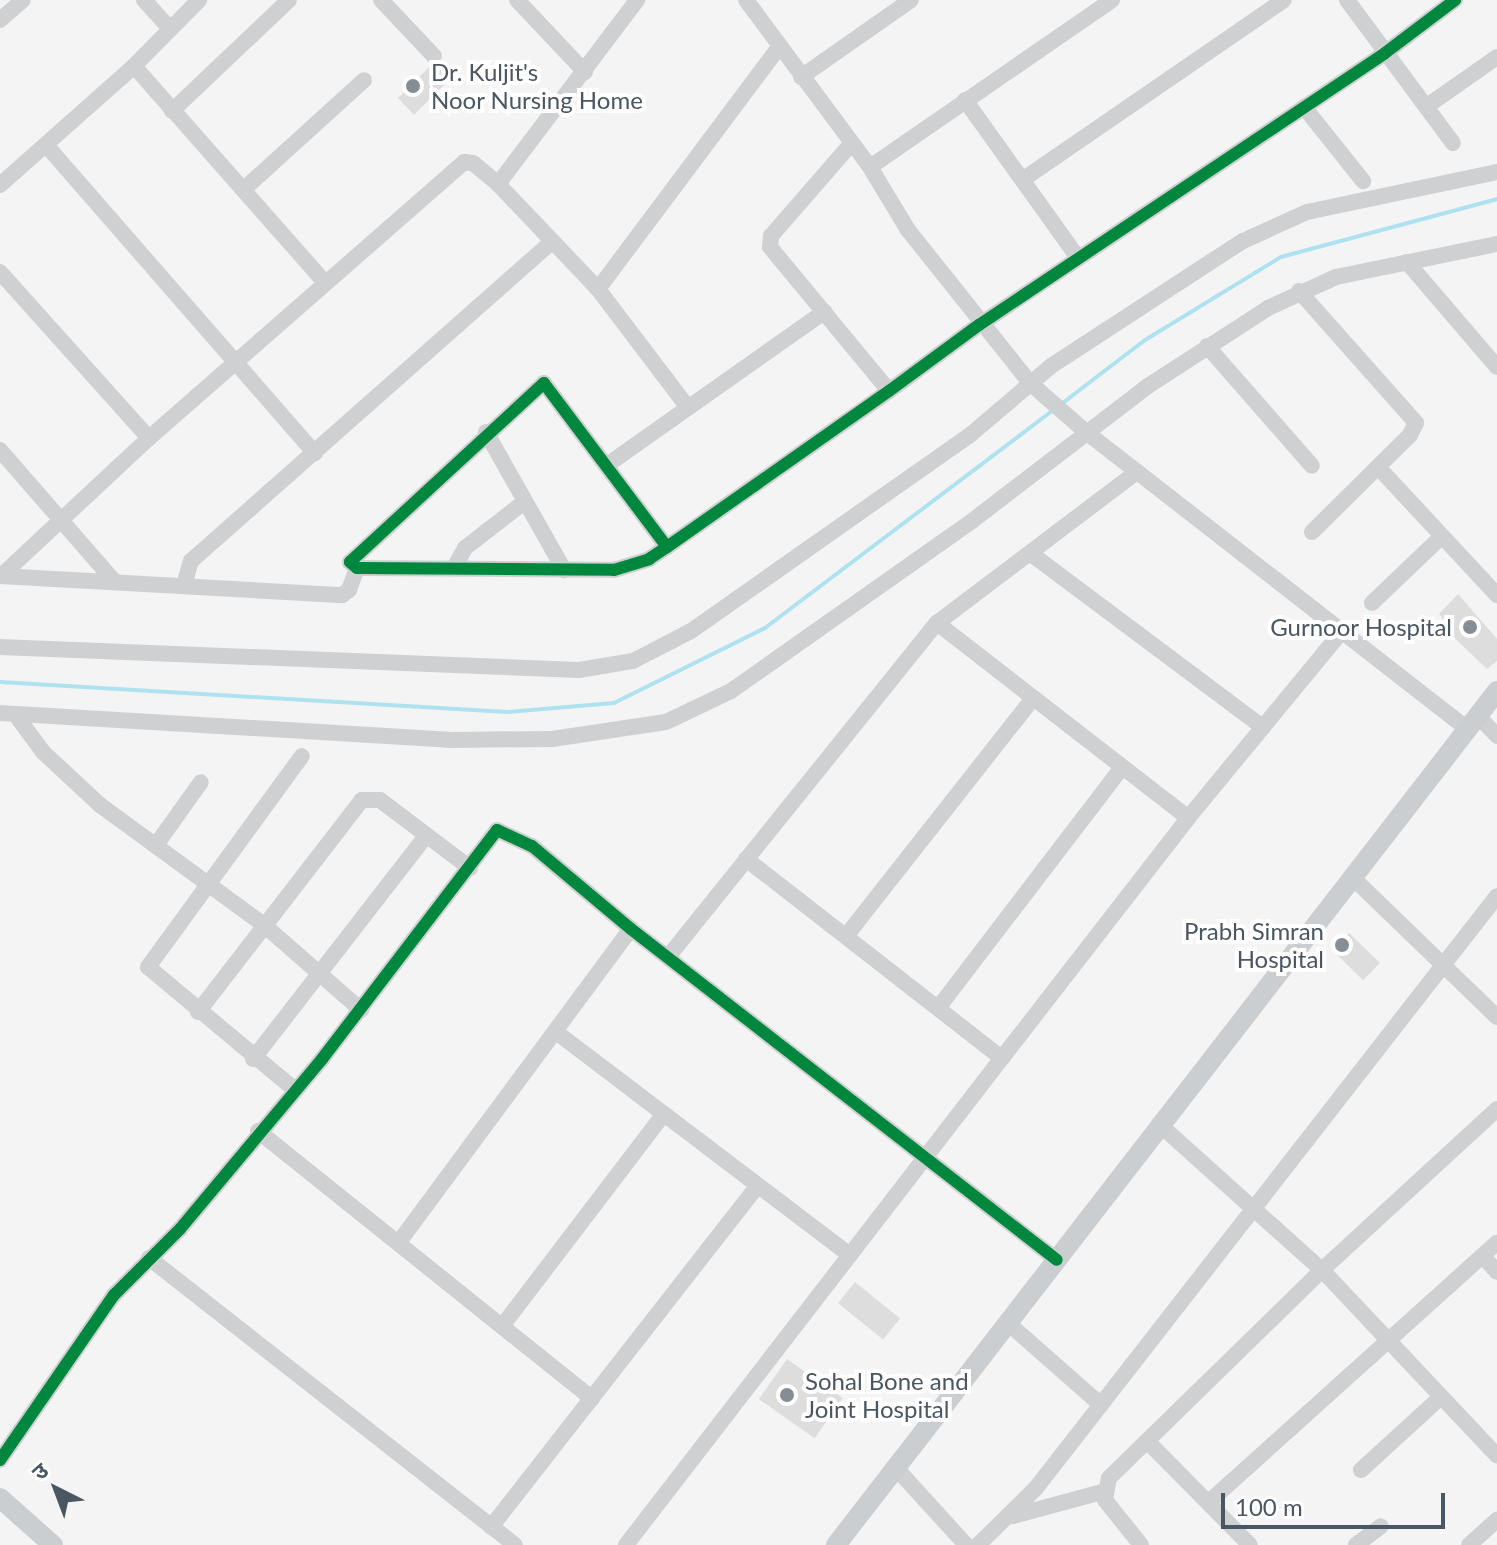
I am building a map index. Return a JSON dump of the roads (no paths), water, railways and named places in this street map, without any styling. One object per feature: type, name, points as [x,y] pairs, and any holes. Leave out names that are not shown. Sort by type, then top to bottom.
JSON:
[{"type":"main road","points":[[836,1545],[1497,691]]},
{"type":"main road","points":[[0,1498],[53,1545]]},
{"type":"street","points":[[0,20],[23,0]]},
{"type":"street","points":[[144,0],[169,28]]},
{"type":"street","points":[[0,185],[134,66],[199,0]]},
{"type":"street","points":[[172,111],[289,0]]},
{"type":"street","points":[[381,0],[434,56]]},
{"type":"street","points":[[517,0],[585,72]]},
{"type":"street","points":[[498,184],[637,0]]},
{"type":"street","points":[[746,0],[870,167],[908,230],[979,325],[1034,385],[1083,430],[1342,631],[1473,723],[1497,736]]},
{"type":"street","points":[[801,77],[911,0]]},
{"type":"street","points":[[870,167],[1112,0]]},
{"type":"street","points":[[1025,178],[1284,0]]},
{"type":"street","points":[[1347,0],[1453,143]]},
{"type":"street","points":[[667,547],[544,383],[352,555],[350,562],[357,568],[564,570],[634,567],[667,547],[979,325],[1385,53],[1455,0]]},
{"type":"street","points":[[598,289],[779,47]]},
{"type":"street","points":[[1427,106],[1497,57]]},
{"type":"street","points":[[134,66],[325,283]]},
{"type":"street","points":[[244,189],[364,80]]},
{"type":"street","points":[[965,100],[1025,178],[1078,258]]},
{"type":"street","points":[[1304,107],[1363,181]]},
{"type":"street","points":[[851,144],[769,242],[889,391]]},
{"type":"street","points":[[46,145],[315,453]]},
{"type":"street","points":[[1,576],[149,438],[459,165],[473,163],[498,184],[598,289],[686,405]]},
{"type":"street","points":[[0,647],[579,670],[633,661],[691,631],[970,435],[1086,342],[1282,221],[1497,172]]},
{"type":"street","points":[[184,585],[191,561],[551,243]]},
{"type":"street","points":[[7,714],[449,740],[552,739],[666,722],[731,691],[972,521],[1083,430],[1207,346],[1299,291],[1407,262],[1497,244]]},
{"type":"street","points":[[1407,262],[1497,367]]},
{"type":"street","points":[[0,272],[149,438]]},
{"type":"street","points":[[1299,291],[1415,417],[1410,435],[1312,532]]},
{"type":"street","points":[[607,465],[686,405],[824,312]]},
{"type":"street","points":[[1207,346],[1312,466]]},
{"type":"street","points":[[486,432],[523,503],[564,570]]},
{"type":"street","points":[[0,450],[114,581]]},
{"type":"street","points":[[1378,467],[1497,595]]},
{"type":"street","points":[[668,957],[937,623],[1137,472]]},
{"type":"street","points":[[454,568],[465,548],[523,503]]},
{"type":"street","points":[[1372,603],[1442,536]]},
{"type":"street","points":[[1030,553],[1263,727]]},
{"type":"street","points":[[1,576],[342,595],[349,590],[357,568]]},
{"type":"street","points":[[937,623],[1188,818]]},
{"type":"street","points":[[626,1545],[1188,818],[1342,631]]},
{"type":"street","points":[[846,936],[1033,698]]},
{"type":"street","points":[[7,714],[66,775],[264,925],[321,971],[361,1010]]},
{"type":"street","points":[[294,1089],[253,1059],[148,967],[302,756]]},
{"type":"street","points":[[938,1008],[1122,767]]},
{"type":"street","points":[[156,845],[201,782]]},
{"type":"street","points":[[198,1012],[362,800],[380,800],[470,868]]},
{"type":"street","points":[[0,1460],[114,1295],[180,1229],[361,1010],[493,834],[506,831],[532,846],[631,929],[1057,1260]]},
{"type":"street","points":[[253,1059],[426,836]]},
{"type":"street","points":[[746,859],[1002,1058]]},
{"type":"street","points":[[1353,878],[1497,1017]]},
{"type":"street","points":[[978,1545],[1013,1516],[1256,1210],[1442,962],[1497,896]]},
{"type":"street","points":[[399,1242],[631,929]]},
{"type":"street","points":[[556,1032],[850,1255]]},
{"type":"street","points":[[1013,1516],[1102,1492],[1109,1478],[1322,1270],[1497,1110]]},
{"type":"street","points":[[503,1325],[663,1115]]},
{"type":"street","points":[[1159,1124],[1322,1270],[1497,1456]]},
{"type":"street","points":[[258,1131],[592,1399]]},
{"type":"street","points":[[491,1527],[757,1186]]},
{"type":"street","points":[[1210,1501],[1497,1243]]},
{"type":"street","points":[[1483,1256],[1497,1272]]},
{"type":"street","points":[[149,1258],[515,1545]]},
{"type":"street","points":[[1008,1323],[1101,1405]]},
{"type":"street","points":[[1361,1470],[1441,1397]]},
{"type":"street","points":[[1147,1441],[1210,1501],[1250,1545]]},
{"type":"street","points":[[896,1468],[966,1545]]},
{"type":"street","points":[[1102,1492],[1141,1545]]},
{"type":"street","points":[[1469,1545],[1497,1520]]},
{"type":"street","points":[[1356,1545],[1381,1526]]},
{"type":"waterway","points":[[1060,405],[1145,340],[1281,257],[1497,199]]},
{"type":"waterway","points":[[0,682],[507,712],[614,703],[765,628],[1053,410]]},
{"type":"place","name":"Dr. Kuljit's Noor Nursing Home","points":[[413,86]]},
{"type":"place","name":"Gurnoor Hospital","points":[[1470,627]]},
{"type":"place","name":"Prabh Simran Hospital","points":[[1342,945]]},
{"type":"place","name":"Sohal Bone and Joint Hospital","points":[[787,1395]]}]
